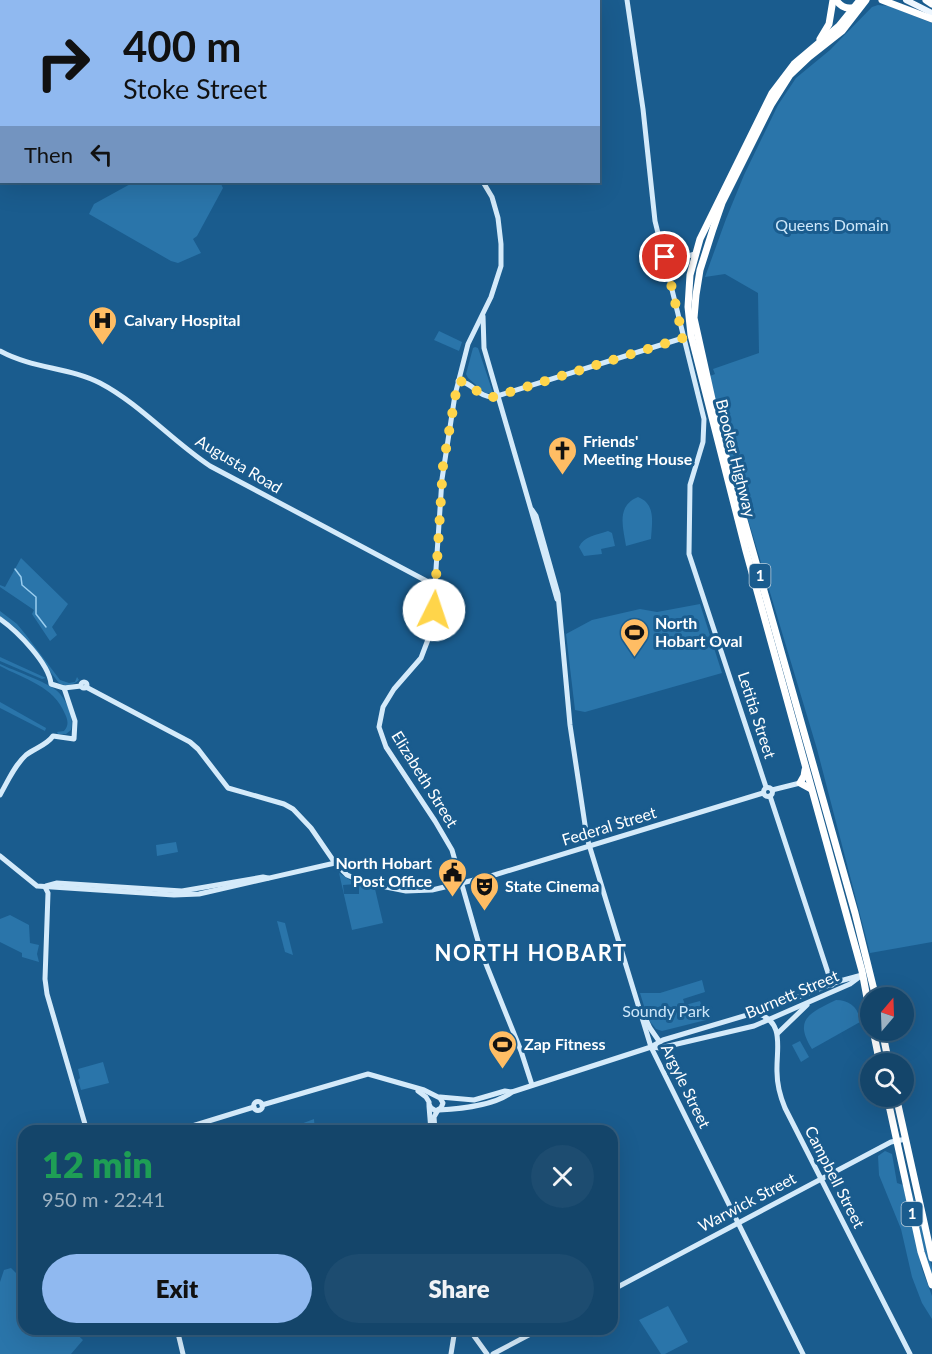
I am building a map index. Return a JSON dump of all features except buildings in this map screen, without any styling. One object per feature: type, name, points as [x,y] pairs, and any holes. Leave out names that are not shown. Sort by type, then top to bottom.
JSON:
[{"type":"highway","points":[[808,51],[826,31],[835,0],[845,8],[862,2]]},
{"type":"highway","points":[[882,0],[932,19]]},
{"type":"highway","points":[[926,0],[932,4]]},
{"type":"highway","name":"Brooker Highway","points":[[859,963],[762,615],[691,335],[688,307],[691,272],[705,226],[772,93],[786,73],[808,51],[839,26],[862,2]]},
{"type":"highway","name":"Brooker Highway","points":[[855,913],[720,435],[695,328],[696,295],[710,237],[722,203],[771,105],[783,84],[798,67],[842,31],[862,2]]},
{"type":"highway","points":[[694,258],[700,257],[710,237]]},
{"type":"highway","points":[[805,769],[800,783],[811,789]]},
{"type":"highway","points":[[855,913],[864,965],[862,975],[868,981],[869,987]]},
{"type":"highway","name":"1","points":[[855,913],[869,987]]},
{"type":"highway","name":"1","points":[[859,963],[862,975]]},
{"type":"highway","name":"1","points":[[889,1107],[921,1252],[932,1285]]},
{"type":"highway","name":"1","points":[[899,1107],[932,1258]]},
{"type":"main road","name":"Letitia Street","points":[[627,0],[647,137],[653,213],[704,419],[703,442],[690,485],[689,554],[766,787]]},
{"type":"main road","points":[[906,0],[932,13]]},
{"type":"main road","name":"Elizabeth Street","points":[[483,183],[496,209],[501,260],[498,280],[468,344],[458,381],[444,460],[434,618],[426,647],[416,664],[382,707],[379,727],[386,747],[453,850],[481,951],[521,1051],[532,1085]]},
{"type":"main road","points":[[666,262],[694,258]]},
{"type":"main road","points":[[674,260],[683,261],[694,258]]},
{"type":"main road","points":[[683,261],[690,265],[691,272]]},
{"type":"main road","name":"Argyle Street","points":[[484,314],[484,348],[496,396],[532,510],[532,518],[557,600],[573,744],[589,846],[651,1047],[803,1354]]},
{"type":"main road","name":"Argyle Street","points":[[473,334],[484,348]]},
{"type":"main road","points":[[458,381],[466,382],[484,396],[496,396],[683,338]]},
{"type":"main road","points":[[468,344],[476,344],[484,348]]},
{"type":"main road","name":"Augusta Road","points":[[0,351],[26,363],[85,377],[101,384],[210,466],[436,586]]},
{"type":"main road","points":[[419,578],[430,578],[436,574]]},
{"type":"main road","points":[[419,578],[429,588],[430,613],[434,618]]},
{"type":"main road","points":[[0,619],[22,638],[46,669],[51,684],[64,688],[84,686],[190,742],[231,790],[290,806],[311,828],[335,863],[270,878],[263,877],[182,891],[57,883],[47,884],[45,887],[34,885]]},
{"type":"main road","points":[[0,795],[18,763],[26,755],[50,741],[53,736],[74,739],[75,721],[64,688]]},
{"type":"main road","points":[[763,794],[800,783]]},
{"type":"main road","points":[[763,794],[766,787],[771,793],[832,985]]},
{"type":"main road","name":"Federal Street","points":[[335,863],[352,878],[397,890],[423,891],[463,883],[763,794]]},
{"type":"main road","points":[[0,855],[45,898]]},
{"type":"main road","points":[[45,887],[48,892],[45,898],[47,994],[85,1125]]},
{"type":"main road","points":[[828,973],[840,981],[854,972],[859,963]]},
{"type":"main road","name":"Burnett Street","points":[[439,1110],[473,1106],[651,1047],[659,1041],[756,1013],[862,975]]},
{"type":"main road","name":"Burnett Street","points":[[651,1047],[660,1048],[754,1026],[843,988],[862,975]]},
{"type":"main road","points":[[850,984],[862,987]]},
{"type":"main road","points":[[832,985],[843,988]]},
{"type":"main road","points":[[825,995],[832,985]]},
{"type":"main road","points":[[778,1033],[813,1000]]},
{"type":"main road","points":[[638,1005],[659,1041]]},
{"type":"main road","points":[[756,1013],[770,1019],[778,1033]]},
{"type":"main road","name":"Campbell Street","points":[[778,1033],[779,1093],[785,1108],[910,1354]]},
{"type":"main road","name":"Burnett Street","points":[[196,1125],[254,1107],[256,1102],[262,1105],[368,1074],[438,1096],[470,1100],[505,1091],[512,1092]]},
{"type":"main road","points":[[417,1090],[426,1097],[432,1109],[439,1110]]},
{"type":"main road","points":[[432,1125],[429,1103],[432,1097],[438,1096],[443,1103],[434,1115],[433,1125]]},
{"type":"main road","name":"Warwick Street","points":[[618,1287],[891,1142],[906,1139]]},
{"type":"main road","points":[[178,1335],[183,1354]]},
{"type":"main road","points":[[451,1354],[454,1335]]},
{"type":"main road","points":[[473,1335],[487,1354]]},
{"type":"main road","points":[[493,1354],[529,1335]]},
{"type":"green space","name":"Queens Domain","points":[[889,6],[932,23],[932,942],[870,953],[817,749],[723,436],[710,376],[715,374],[713,369],[759,353],[758,293],[725,274],[705,277],[744,175],[778,105],[796,78],[830,50],[872,7]]},
{"type":"green space","points":[[132,183],[220,183],[223,188],[197,236],[193,239],[201,253],[178,263],[89,214],[94,204]]},
{"type":"green space","points":[[439,331],[462,342],[459,351],[434,340]]},
{"type":"green space","points":[[475,347],[478,348],[493,393],[484,392],[466,374]]},
{"type":"green space","points":[[638,497],[648,504],[652,514],[651,539],[626,546],[624,511],[631,501]]},
{"type":"green space","points":[[608,531],[612,533],[615,546],[601,549],[602,554],[584,556],[579,547],[581,543],[591,536]]},
{"type":"green space","points":[[21,558],[68,604],[52,627],[57,635],[50,641],[32,614],[34,610],[0,587],[0,585],[5,587]]},
{"type":"green space","name":"North Hobart Oval","points":[[700,604],[722,673],[585,712],[575,710],[566,634],[592,620],[640,609],[657,612]]},
{"type":"green space","points":[[0,611],[17,624],[60,680],[75,682],[77,677],[79,680],[75,683],[69,685],[59,683],[17,629],[0,616]]},
{"type":"green space","points":[[0,657],[46,678],[42,679],[0,661]]},
{"type":"green space","points":[[0,664],[57,691],[65,701],[70,713],[71,730],[66,734],[58,734],[57,732],[66,729],[67,721],[60,704],[54,697],[37,684]]},
{"type":"green space","points":[[0,702],[46,728],[45,731],[0,708]]},
{"type":"green space","points":[[176,842],[178,852],[157,856],[156,845]]},
{"type":"green space","points":[[339,873],[356,884],[343,885],[344,894],[359,894],[359,885],[375,889],[383,923],[352,930]]},
{"type":"green space","points":[[10,915],[29,925],[30,943],[39,945],[37,954],[39,962],[22,957],[22,953],[0,942],[0,919]]},
{"type":"green space","points":[[277,921],[285,923],[293,955],[285,952]]},
{"type":"green space","name":"Soundy Park","points":[[702,980],[705,992],[683,999],[685,1005],[700,1001],[706,1020],[662,1031],[656,1029],[648,1019],[640,993],[660,993]]},
{"type":"green space","points":[[836,1000],[846,1001],[858,1013],[860,1022],[812,1049],[804,1031],[804,1024],[812,1013]]},
{"type":"green space","points":[[800,1041],[809,1057],[801,1062],[792,1045]]},
{"type":"green space","points":[[103,1062],[109,1083],[81,1090],[78,1069]]},
{"type":"green space","points":[[314,1119],[314,1125],[298,1125]]},
{"type":"green space","points":[[885,1151],[892,1154],[897,1183],[903,1185],[922,1269],[932,1296],[932,1319],[922,1303],[912,1277],[901,1229],[879,1175],[878,1156]]},
{"type":"green space","points":[[911,1189],[932,1268],[932,1277],[925,1255]]},
{"type":"green space","points":[[11,1268],[18,1275],[18,1335],[78,1335],[83,1340],[71,1354],[0,1354],[0,1282],[4,1270]]},
{"type":"green space","points":[[668,1306],[688,1342],[661,1354],[639,1320]]},
{"type":"waterway","points":[[15,569],[21,577],[22,585],[36,597],[36,614],[46,627]]},
{"type":"place","name":"Calvary Hospital","points":[[103,346]]},
{"type":"place","name":"Friends' Meeting House","points":[[562,476]]},
{"type":"place","name":"North Hobart Oval","points":[[634,658]]},
{"type":"place","name":"North Hobart Post Office","points":[[453,898]]},
{"type":"place","name":"State Cinema","points":[[484,912]]},
{"type":"place","name":"Zap Fitness","points":[[503,1070]]},
{"type":"district","name":"NORTH HOBART","points":[[531,953]]},
{"type":"route","points":[[434,610],[443,466],[458,381],[466,382],[484,396],[494,397],[683,338],[665,257]]}]
